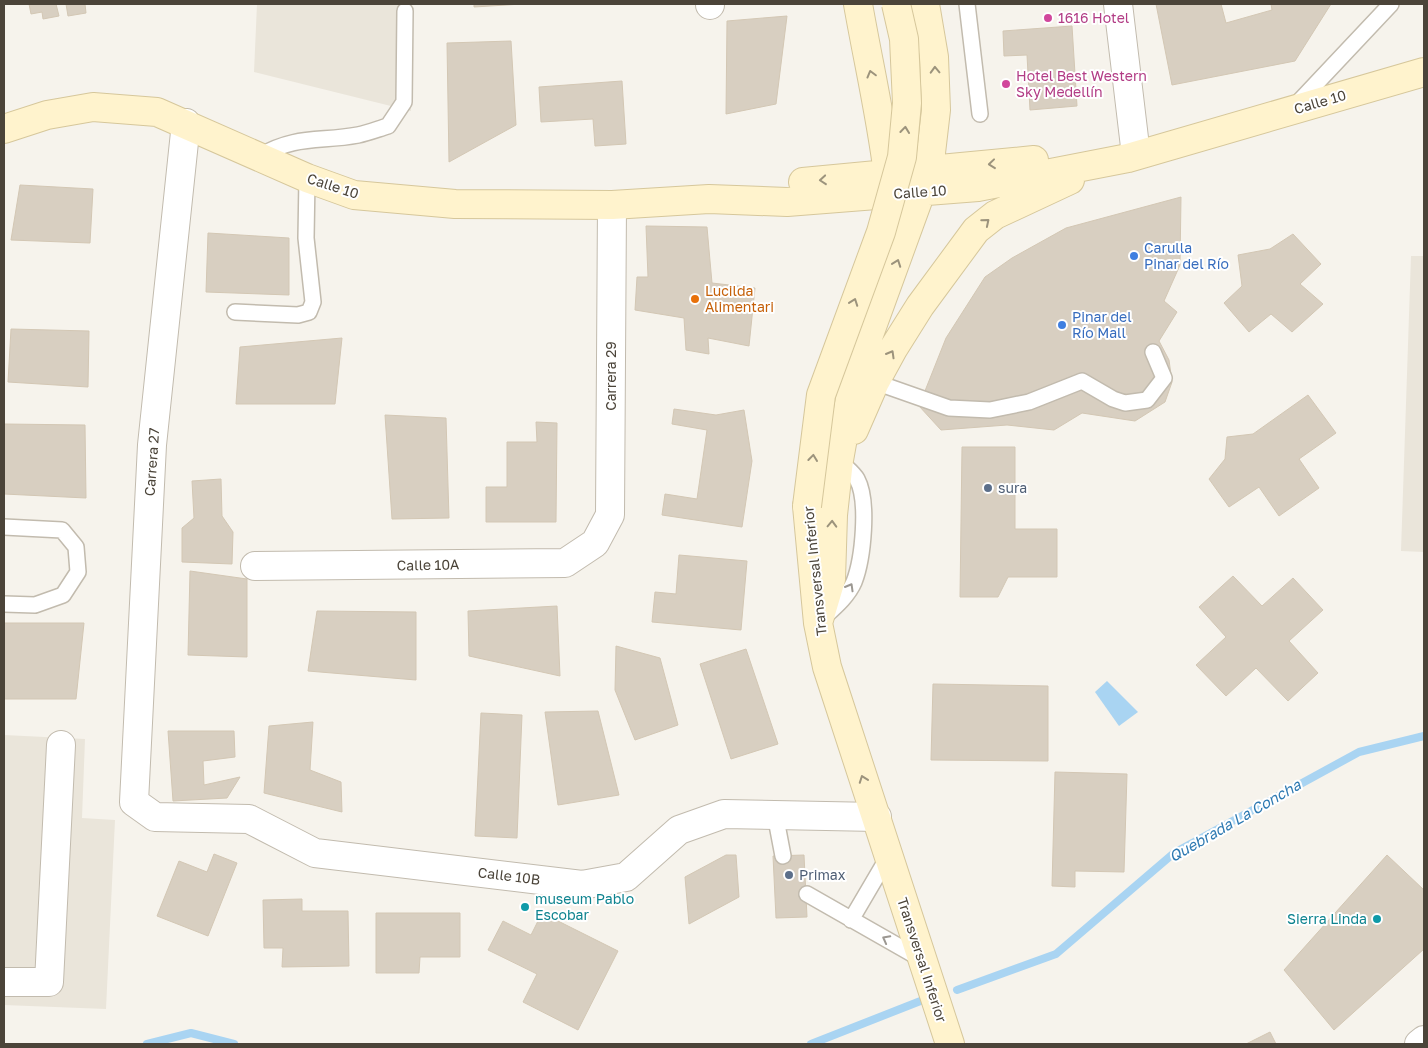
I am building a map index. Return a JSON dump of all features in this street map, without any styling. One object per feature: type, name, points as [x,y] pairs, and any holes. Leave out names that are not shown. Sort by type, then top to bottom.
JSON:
[{"type":"main road","points":[[858,4],[867,59],[881,119],[888,174]]},
{"type":"main road","name":"Transversal Inferior","points":[[896,4],[904,39],[908,103],[902,157],[881,232],[821,396],[807,506],[818,623],[827,667],[950,1044]]},
{"type":"main road","points":[[818,623],[831,579],[832,515],[838,460],[854,376],[926,181],[936,110],[934,57],[926,4]]},
{"type":"main road","name":"Calle 10","points":[[709,199],[780,184],[888,174],[978,188],[1132,156],[1424,72]]},
{"type":"main road","name":"Calle 10","points":[[4,129],[47,116],[93,107],[157,112],[186,123],[307,178],[354,195],[455,204],[612,204],[709,199],[787,202],[926,181]]},
{"type":"main road","points":[[838,460],[875,382],[920,306],[976,230],[995,215],[1026,200],[1132,156]]},
{"type":"street","points":[[1118,4],[1132,156]]},
{"type":"street","name":"Carrera 27","points":[[134,802],[152,445],[186,123]]},
{"type":"street","name":"Carrera 29","points":[[595,543],[610,515],[612,204]]},
{"type":"street","name":"Calle 10A","points":[[255,566],[566,563],[595,543]]},
{"type":"street","points":[[4,982],[49,982],[61,745]]},
{"type":"street","name":"Calle 10B","points":[[134,802],[155,817],[249,819],[315,853],[582,885],[626,877],[679,830],[724,814],[877,817]]},
{"type":"street","points":[[1419,1044],[1424,1040]]},
{"type":"lane","points":[[967,4],[980,114]]},
{"type":"lane","points":[[1290,111],[1391,4]]},
{"type":"lane","points":[[260,156],[280,145],[313,139],[359,135],[388,126],[404,102],[405,11]]},
{"type":"lane","points":[[235,312],[298,315],[309,312],[313,302],[306,238],[307,178]]},
{"type":"lane","points":[[875,382],[948,408],[990,410],[1029,402],[1082,381],[1113,400],[1125,404],[1147,400],[1164,378],[1152,352]]},
{"type":"lane","points":[[4,527],[62,530],[76,547],[78,572],[63,596],[35,605],[4,604]]},
{"type":"lane","points":[[776,814],[783,856]]},
{"type":"lane","points":[[851,920],[888,857]]},
{"type":"lane","points":[[806,894],[922,959]]},
{"type":"shaded area","points":[[257,4],[407,4],[411,111],[254,72]]},
{"type":"shaded area","points":[[1411,256],[1424,256],[1424,552],[1401,551]]},
{"type":"shaded area","points":[[4,735],[85,739],[82,818],[115,820],[106,1009],[4,1005]]},
{"type":"water","points":[[1107,681],[1138,712],[1119,726],[1095,692]]},
{"type":"building","points":[[29,4],[56,4],[59,16],[43,19],[42,12],[31,14]]},
{"type":"building","points":[[66,4],[85,4],[86,13],[68,16]]},
{"type":"building","points":[[474,4],[522,4],[474,7]]},
{"type":"building","points":[[1156,4],[1221,4],[1226,23],[1272,10],[1271,4],[1331,4],[1295,61],[1172,85]]},
{"type":"building","points":[[787,16],[776,104],[726,114],[727,21]]},
{"type":"building","points":[[1072,26],[1077,106],[1030,110],[1027,55],[1004,56],[1003,31]]},
{"type":"building","points":[[511,41],[516,125],[449,162],[447,43]]},
{"type":"building","points":[[622,81],[626,144],[595,146],[593,119],[541,122],[539,87]]},
{"type":"building","points":[[20,185],[93,189],[90,243],[11,240]]},
{"type":"building","name":"Pinar del Río Mall","points":[[1181,197],[1180,265],[1164,301],[1177,312],[1159,341],[1169,360],[1172,382],[1165,402],[1135,421],[1082,413],[1054,430],[1007,425],[941,430],[919,406],[946,338],[985,277],[1012,258],[1066,228]]},
{"type":"building","name":"Lucilda Alimentari","points":[[646,226],[707,227],[712,283],[755,288],[749,346],[708,338],[709,354],[686,350],[684,318],[635,310],[637,277],[648,277]]},
{"type":"building","points":[[208,233],[289,238],[289,295],[206,292]]},
{"type":"building","points":[[1293,234],[1321,264],[1300,284],[1323,304],[1292,332],[1271,314],[1249,332],[1224,303],[1242,286],[1238,255],[1270,249]]},
{"type":"building","points":[[11,329],[89,331],[88,387],[8,382]]},
{"type":"building","points":[[342,338],[335,404],[236,404],[240,347]]},
{"type":"building","points":[[1308,395],[1336,433],[1299,459],[1319,488],[1279,516],[1259,487],[1229,507],[1209,479],[1225,459],[1227,437],[1253,434]]},
{"type":"building","points":[[674,409],[716,415],[744,410],[752,461],[742,527],[662,515],[665,494],[697,499],[707,430],[672,424]]},
{"type":"building","points":[[385,415],[446,418],[449,518],[392,519]]},
{"type":"building","points":[[536,422],[557,423],[556,522],[486,522],[486,487],[507,487],[507,442],[537,442]]},
{"type":"building","points":[[4,424],[85,425],[86,498],[4,494]]},
{"type":"building","name":"sura","points":[[962,447],[1015,447],[1015,529],[1057,529],[1057,577],[1008,577],[998,597],[960,597]]},
{"type":"building","points":[[221,479],[222,516],[233,532],[232,564],[182,562],[182,528],[194,518],[192,481]]},
{"type":"building","points":[[679,555],[747,561],[741,630],[652,622],[655,592],[676,594]]},
{"type":"building","points":[[190,571],[247,579],[247,657],[188,655]]},
{"type":"building","points":[[1233,576],[1262,606],[1293,578],[1323,610],[1289,641],[1318,673],[1288,701],[1256,668],[1226,696],[1196,665],[1226,637],[1199,607]]},
{"type":"building","points":[[557,606],[560,676],[469,656],[468,611]]},
{"type":"building","points":[[317,611],[416,612],[416,680],[308,671]]},
{"type":"building","points":[[4,623],[84,623],[76,699],[4,699]]},
{"type":"building","points":[[616,646],[660,658],[678,725],[635,740],[615,690]]},
{"type":"building","points":[[746,649],[778,744],[731,759],[700,664]]},
{"type":"building","points":[[933,684],[1048,686],[1048,761],[931,760]]},
{"type":"building","points":[[598,711],[619,795],[558,805],[545,712]]},
{"type":"building","points":[[481,713],[522,715],[517,838],[475,836]]},
{"type":"building","points":[[313,722],[310,770],[341,782],[342,812],[264,793],[269,726]]},
{"type":"building","points":[[168,731],[234,731],[235,757],[203,761],[204,785],[240,777],[227,798],[173,801]]},
{"type":"building","points":[[1055,772],[1127,774],[1124,872],[1075,871],[1075,887],[1052,886]]},
{"type":"building","points":[[214,854],[237,863],[208,936],[157,916],[179,861],[207,872]]},
{"type":"building","points":[[726,855],[736,855],[739,897],[689,924],[685,877]]},
{"type":"building","name":"Primax","points":[[804,855],[807,917],[776,918],[773,856]]},
{"type":"building","name":"Sierra Linda","points":[[1387,855],[1424,890],[1424,949],[1334,1030],[1284,970]]},
{"type":"building","points":[[302,899],[302,911],[348,911],[349,966],[282,967],[283,948],[264,948],[263,900]]},
{"type":"building","points":[[376,913],[460,913],[460,957],[420,957],[419,973],[376,973]]},
{"type":"building","points":[[542,913],[618,951],[578,1030],[523,1002],[537,974],[488,950],[503,921],[531,935]]},
{"type":"building","points":[[1270,1032],[1276,1044],[1246,1044]]},
{"type":"waterway","name":"Quebrada La Concha","points":[[957,990],[1056,954],[1174,853],[1359,752],[1424,736]]},
{"type":"waterway","name":"Quebrada La Concha","points":[[811,1044],[923,1000]]},
{"type":"waterway","name":"Quebrada La Concha","points":[[147,1044],[191,1033],[234,1044]]},
{"type":"place","name":"1616 Hotel","points":[[1048,18]]},
{"type":"place","name":"Hotel Best Western Sky Medellín","points":[[1006,84]]},
{"type":"place","name":"Carulla Pinar del Río","points":[[1134,256]]},
{"type":"place","name":"Lucilda Alimentari","points":[[695,299]]},
{"type":"place","name":"Pinar del Río Mall","points":[[1062,325]]},
{"type":"place","name":"sura","points":[[988,488]]},
{"type":"place","name":"Primax","points":[[789,875]]},
{"type":"place","name":"museum Pablo Escobar","points":[[525,907]]},
{"type":"place","name":"Sierra Linda","points":[[1377,919]]}]
